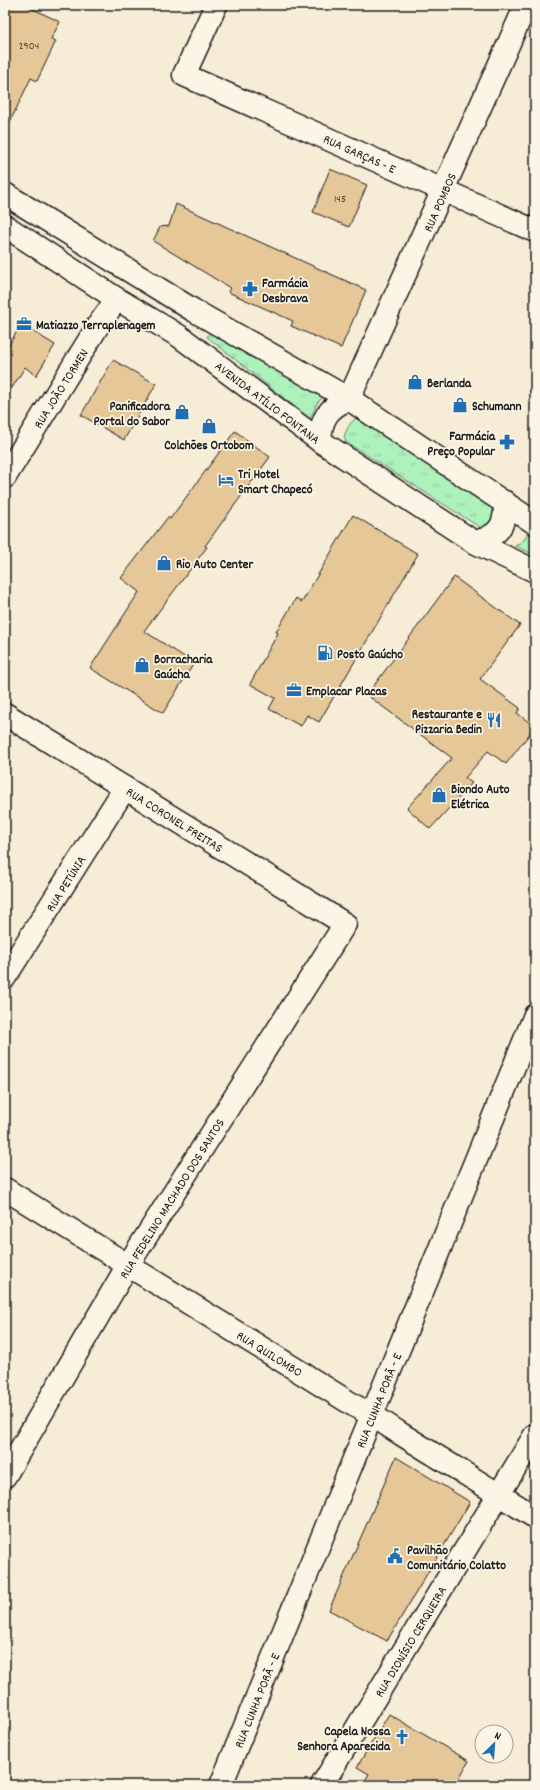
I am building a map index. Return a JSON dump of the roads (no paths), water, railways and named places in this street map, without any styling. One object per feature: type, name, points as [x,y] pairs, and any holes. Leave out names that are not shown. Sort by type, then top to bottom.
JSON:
[{"type":"street","name":"RUA GARÇAS - E","points":[[216,5],[184,75],[535,230]]},
{"type":"street","name":"RUA POMBOS","points":[[349,399],[526,5]]},
{"type":"street","points":[[5,194],[193,310],[349,399],[535,523]]},
{"type":"street","name":"AVENIDA ATÍLIO FONTANA","points":[[5,226],[117,299],[179,336],[320,441],[474,542],[535,571]]},
{"type":"street","name":"RUA JOÃO TORMEN","points":[[5,477],[99,324],[117,299]]},
{"type":"street","points":[[320,441],[321,427],[326,415],[336,405],[349,399]]},
{"type":"street","points":[[474,542],[488,539],[500,529],[506,516],[505,502]]},
{"type":"street","name":"RUA CORONEL FREITAS","points":[[5,714],[345,924]]},
{"type":"street","name":"RUA PETÚNIA","points":[[5,977],[125,788]]},
{"type":"street","name":"RUA FEDELINO MACHADO DOS SANTOS","points":[[8,1467],[128,1265],[345,924]]},
{"type":"street","name":"RUA CUNHA PORÃ - E","points":[[221,1785],[372,1414],[533,1027]]},
{"type":"street","name":"RUA QUILOMBO","points":[[5,1189],[355,1406],[372,1414],[535,1517]]},
{"type":"street","name":"RUA DIONÍSIO CERQUEIRA","points":[[322,1785],[535,1435]]},
{"type":"place","name":"Farmácia Desbrava","points":[[250,289]]},
{"type":"place","name":"Matiazzo Terraplenagem","points":[[24,324]]},
{"type":"place","name":"Berlanda","points":[[415,382]]},
{"type":"place","name":"Schumann","points":[[460,405]]},
{"type":"place","name":"Panificadora Portal do Sabor","points":[[182,412]]},
{"type":"place","name":"Colchões Ortobom","points":[[209,426]]},
{"type":"place","name":"Farmácia Preço Popular","points":[[507,442]]},
{"type":"place","name":"Tri Hotel Smart Chapecó","points":[[226,480]]},
{"type":"place","name":"Rio Auto Center","points":[[164,563]]},
{"type":"place","name":"Posto Gaúcho","points":[[325,653]]},
{"type":"place","name":"Borracharia Gaúcha","points":[[142,665]]},
{"type":"place","name":"Emplacar Placas","points":[[294,690]]},
{"type":"place","name":"Restaurante e Pizzaria Bedin","points":[[494,720]]},
{"type":"place","name":"Biondo Auto Elétrica","points":[[439,795]]},
{"type":"place","name":"Pavilhão Comunitário Colatto","points":[[395,1556]]},
{"type":"place","name":"Capela Nossa Senhora Aparecida","points":[[402,1737]]}]
